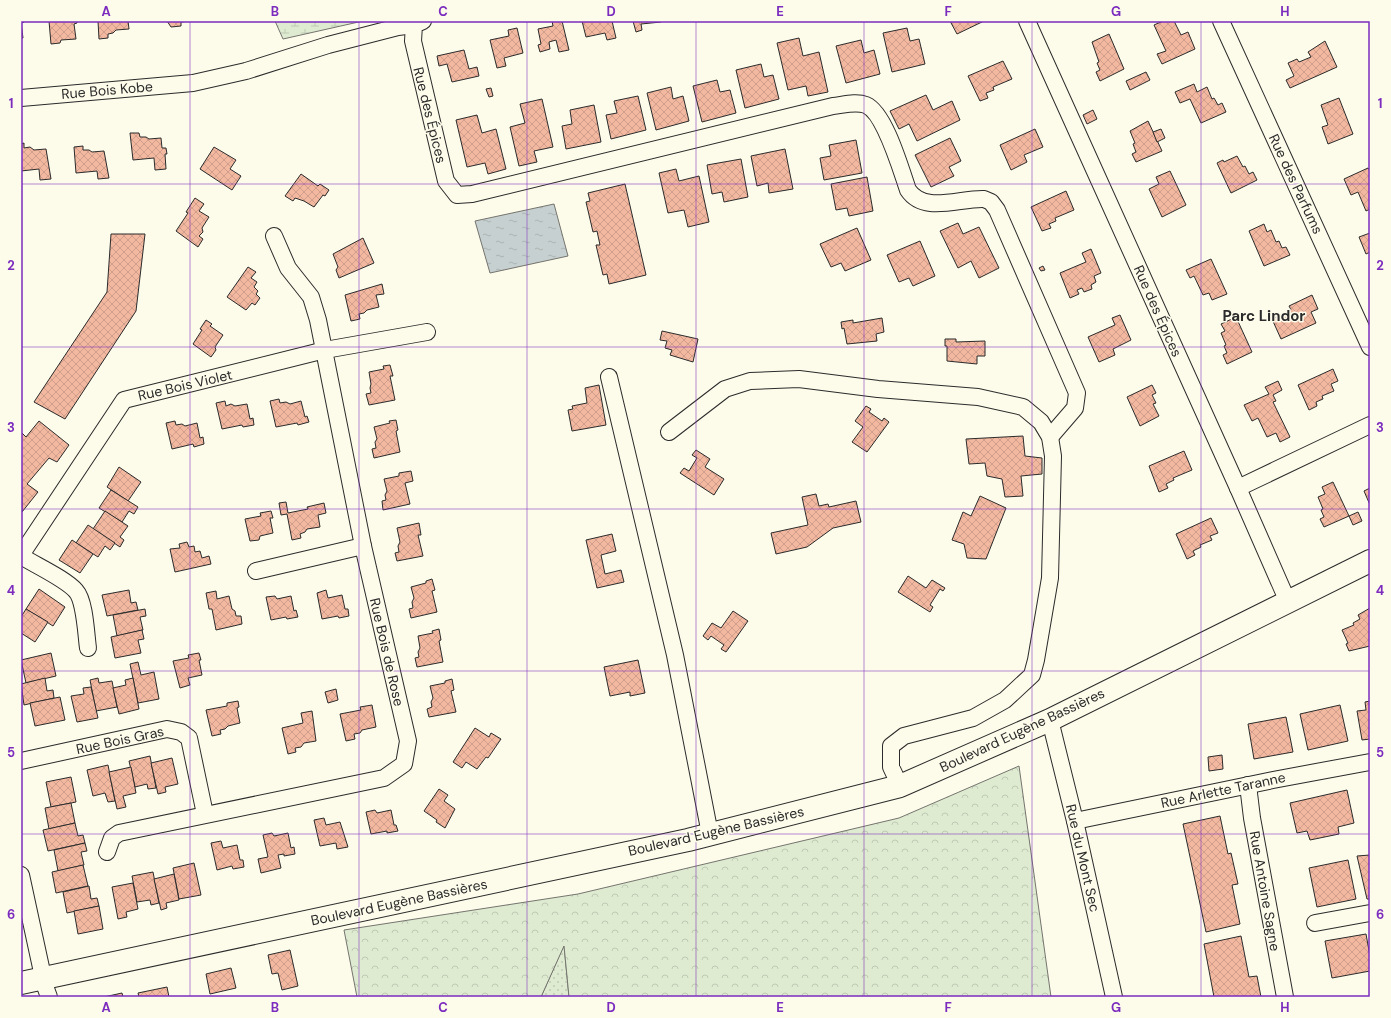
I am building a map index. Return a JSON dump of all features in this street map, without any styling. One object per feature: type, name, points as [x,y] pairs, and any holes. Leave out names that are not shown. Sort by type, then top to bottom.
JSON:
[{"type":"street","name":"Rue des Épices","points":[[1026,21],[1238,488],[1288,602]]},
{"type":"street","name":"Rue des Parfums","points":[[1221,21],[1370,347]]},
{"type":"street","name":"Rue des Épices","points":[[418,23],[413,41],[446,181],[457,195],[472,194],[832,106],[851,104],[866,105],[875,111],[882,121],[908,190],[913,197],[929,204],[984,199],[991,202],[997,210],[1077,393],[1075,408],[1050,437]]},
{"type":"street","name":"Rue Bois Kobe","points":[[21,98],[193,83],[246,72],[328,45],[418,23]]},
{"type":"street","name":"Rue Bois de Rose","points":[[107,852],[112,838],[118,833],[384,778],[404,764],[408,742],[363,546],[325,350],[311,297],[288,268],[274,236]]},
{"type":"street","name":"Rue Bois Violet","points":[[21,555],[124,400],[325,350],[427,332]]},
{"type":"street","points":[[609,377],[675,655],[710,834]]},
{"type":"street","points":[[669,432],[725,389],[750,380],[799,379],[878,389],[978,397],[1023,407],[1041,422],[1050,437],[1053,456],[1050,578],[1032,675],[1005,700],[973,718],[904,736],[891,746],[891,767],[900,786]]},
{"type":"street","points":[[1238,488],[1370,425]]},
{"type":"street","points":[[256,571],[363,546]]},
{"type":"street","points":[[21,555],[68,584],[76,591],[80,599],[88,648]]},
{"type":"street","name":"Boulevard Eugène Bassières","points":[[21,983],[46,988],[710,834],[900,786],[1050,720],[1370,561]]},
{"type":"street","name":"Rue du Mont Sec","points":[[1050,720],[1075,821],[1114,997]]},
{"type":"street","name":"Rue Bois Gras","points":[[21,761],[167,729],[181,732],[189,738],[205,814]]},
{"type":"street","name":"Rue Arlette Taranne","points":[[1075,821],[1248,785],[1370,762]]},
{"type":"street","name":"Rue Antoine Sagne","points":[[1248,785],[1252,818],[1284,997]]},
{"type":"street","points":[[21,875],[46,988]]},
{"type":"street","points":[[1315,923],[1370,913]]},
{"type":"green space","points":[[275,21],[363,21],[283,39]]},
{"type":"green space","points":[[1019,766],[1051,997],[569,997],[564,946],[541,997],[357,997],[344,930],[578,894],[899,818]]},
{"type":"green space","points":[[564,945],[569,997],[541,997]]},
{"type":"water","points":[[554,204],[568,256],[490,273],[475,221]]},
{"type":"building","points":[[49,21],[77,21],[77,23],[74,24],[76,39],[61,40],[60,43],[51,44]]},
{"type":"building","points":[[98,21],[128,21],[129,29],[116,30],[113,33],[108,34],[108,38],[99,39]]},
{"type":"building","points":[[167,21],[190,21],[181,22],[181,26],[171,27]]},
{"type":"building","points":[[552,21],[562,21],[569,50],[559,52],[556,40],[549,42],[550,49],[540,52],[538,45],[541,44],[538,29],[553,26]]},
{"type":"building","points":[[582,21],[612,21],[616,38],[607,40],[605,33],[586,37]]},
{"type":"building","points":[[633,21],[661,22],[641,24],[642,30],[636,32]]},
{"type":"building","points":[[950,21],[984,21],[957,34]]},
{"type":"building","points":[[1163,21],[1174,21],[1181,35],[1188,32],[1195,49],[1162,64],[1157,54],[1166,51],[1154,25]]},
{"type":"building","points":[[21,23],[23,38],[21,38]]},
{"type":"building","points":[[517,28],[523,53],[504,58],[506,66],[497,68],[490,40],[509,36],[508,30]]},
{"type":"building","points":[[907,28],[910,41],[919,39],[925,64],[892,72],[883,33]]},
{"type":"building","points":[[1109,34],[1124,69],[1100,81],[1096,72],[1100,70],[1097,63],[1099,62],[1092,42]]},
{"type":"building","points":[[799,38],[803,56],[819,52],[828,92],[808,96],[806,86],[788,90],[777,43]]},
{"type":"building","points":[[861,40],[864,53],[874,50],[880,74],[846,83],[836,46]]},
{"type":"building","points":[[1325,41],[1337,67],[1290,88],[1286,80],[1294,76],[1288,63],[1297,59],[1299,62],[1311,57],[1308,52]]},
{"type":"building","points":[[464,50],[469,69],[477,67],[479,76],[452,82],[447,64],[439,66],[437,56]]},
{"type":"building","points":[[1003,61],[1012,79],[993,87],[994,90],[986,93],[988,98],[980,101],[968,76]]},
{"type":"building","points":[[761,64],[764,77],[773,75],[779,99],[745,108],[736,70]]},
{"type":"building","points":[[1146,72],[1150,80],[1130,90],[1126,81]]},
{"type":"building","points":[[717,80],[720,92],[730,90],[736,113],[702,122],[693,86]]},
{"type":"building","points":[[1194,84],[1197,92],[1207,87],[1212,99],[1214,98],[1218,105],[1222,103],[1226,112],[1201,123],[1190,99],[1180,103],[1175,92]]},
{"type":"building","points":[[671,87],[673,99],[683,96],[689,121],[656,130],[647,93]]},
{"type":"building","points":[[491,88],[493,96],[489,97],[486,89]]},
{"type":"building","points":[[926,95],[933,110],[952,101],[960,120],[917,141],[909,124],[899,129],[890,111]]},
{"type":"building","points":[[638,96],[646,130],[611,139],[606,115],[617,113],[614,101]]},
{"type":"building","points":[[1339,98],[1353,134],[1328,144],[1322,127],[1328,125],[1321,105]]},
{"type":"building","points":[[542,99],[553,147],[534,151],[537,162],[519,166],[510,127],[525,123],[520,104]]},
{"type":"building","points":[[594,105],[601,142],[566,149],[562,126],[572,124],[570,110]]},
{"type":"building","points":[[1093,110],[1097,119],[1087,124],[1083,115]]},
{"type":"building","points":[[477,115],[482,133],[496,129],[506,169],[488,174],[485,163],[467,167],[456,120]]},
{"type":"building","points":[[1148,121],[1162,151],[1136,162],[1132,154],[1136,152],[1133,144],[1135,143],[1130,131]]},
{"type":"building","points":[[1035,129],[1043,147],[1024,155],[1027,162],[1011,170],[1000,145]]},
{"type":"building","points":[[1161,129],[1165,138],[1157,142],[1153,132]]},
{"type":"building","points":[[130,133],[139,133],[140,137],[146,137],[149,139],[161,138],[162,148],[166,148],[167,154],[165,154],[166,169],[155,170],[154,158],[133,160]]},
{"type":"building","points":[[950,138],[961,161],[949,167],[954,176],[931,187],[915,155]]},
{"type":"building","points":[[856,140],[862,173],[824,180],[820,158],[831,156],[829,145]]},
{"type":"building","points":[[24,143],[24,148],[30,147],[34,150],[46,149],[51,179],[40,180],[39,169],[21,171],[21,144]]},
{"type":"building","points":[[83,146],[83,150],[89,150],[92,152],[104,151],[109,178],[98,179],[97,171],[76,173],[74,147]]},
{"type":"building","points":[[214,147],[236,160],[230,169],[241,176],[232,190],[200,169]]},
{"type":"building","points":[[785,149],[793,189],[769,193],[768,183],[757,186],[751,156]]},
{"type":"building","points":[[1237,156],[1243,167],[1245,166],[1249,174],[1253,172],[1257,180],[1231,193],[1217,163],[1223,160],[1224,162]]},
{"type":"building","points":[[741,159],[748,197],[724,202],[722,192],[712,194],[707,165]]},
{"type":"building","points":[[1368,168],[1370,171],[1370,209],[1366,211],[1358,192],[1351,195],[1344,179]]},
{"type":"building","points":[[676,169],[679,181],[699,176],[709,222],[688,227],[684,210],[668,213],[659,173]]},
{"type":"building","points":[[1170,171],[1186,205],[1162,217],[1149,189],[1159,184],[1156,177]]},
{"type":"building","points":[[301,174],[318,186],[320,184],[329,190],[314,207],[304,201],[295,198],[293,201],[285,196]]},
{"type":"building","points":[[867,177],[873,211],[849,216],[847,208],[836,210],[831,184]]},
{"type":"building","points":[[625,184],[646,275],[609,284],[607,274],[603,275],[596,245],[600,245],[597,231],[593,232],[586,202],[590,201],[588,193]]},
{"type":"building","points":[[1066,191],[1074,210],[1055,218],[1056,221],[1049,224],[1051,228],[1042,231],[1031,207]]},
{"type":"building","points":[[195,198],[204,204],[199,211],[209,217],[202,228],[203,232],[199,236],[203,239],[198,247],[176,231],[188,213],[186,212]]},
{"type":"building","points":[[958,223],[963,234],[979,227],[999,268],[979,278],[971,261],[958,268],[940,231]]},
{"type":"building","points":[[1264,224],[1267,232],[1271,230],[1276,242],[1279,241],[1282,248],[1286,247],[1290,255],[1264,266],[1249,231]]},
{"type":"building","points":[[857,228],[871,260],[845,271],[841,263],[831,267],[820,244]]},
{"type":"building","points":[[1370,233],[1370,252],[1366,254],[1359,237]]},
{"type":"building","points":[[111,234],[145,234],[136,311],[65,419],[34,402],[107,292]]},
{"type":"building","points":[[363,238],[374,263],[339,278],[336,270],[338,267],[333,254]]},
{"type":"building","points":[[920,241],[935,276],[913,286],[909,278],[899,282],[887,255]]},
{"type":"building","points":[[1091,249],[1101,273],[1094,276],[1096,282],[1091,285],[1092,289],[1084,292],[1082,288],[1077,290],[1079,294],[1070,298],[1060,273],[1086,262],[1082,253]]},
{"type":"building","points":[[1211,259],[1227,294],[1212,300],[1209,293],[1203,295],[1194,276],[1190,278],[1186,270]]},
{"type":"building","points":[[1043,266],[1045,270],[1041,271],[1039,268]]},
{"type":"building","points":[[248,267],[256,272],[251,278],[257,282],[254,287],[258,291],[256,294],[260,298],[255,305],[252,303],[246,310],[227,297]]},
{"type":"building","points":[[382,284],[384,294],[376,295],[379,307],[359,314],[360,319],[351,321],[345,295]]},
{"type":"building","points":[[1312,295],[1318,309],[1311,312],[1316,323],[1281,339],[1272,319],[1291,310],[1289,306]]},
{"type":"building","points":[[1120,315],[1131,340],[1113,349],[1115,355],[1099,362],[1088,337],[1115,325],[1112,318]]},
{"type":"building","points":[[1236,317],[1252,352],[1227,364],[1223,355],[1227,353],[1224,346],[1226,345],[1221,333],[1225,331],[1221,324]]},
{"type":"building","points":[[882,318],[884,332],[876,334],[877,341],[847,344],[844,328],[842,329],[841,322],[853,320],[853,323]]},
{"type":"building","points":[[206,320],[212,324],[210,326],[223,335],[215,347],[216,350],[211,357],[193,344],[202,330],[200,329]]},
{"type":"building","points":[[662,331],[698,339],[693,362],[670,355],[672,350],[665,348],[667,341],[660,340]]},
{"type":"building","points":[[945,339],[956,339],[956,342],[985,341],[985,356],[977,356],[977,364],[947,361],[947,346],[945,346]]},
{"type":"building","points":[[390,365],[393,376],[390,376],[395,400],[369,405],[366,394],[371,393],[369,372],[384,369],[383,366]]},
{"type":"building","points":[[1333,369],[1338,381],[1331,384],[1334,391],[1322,396],[1323,399],[1316,402],[1317,406],[1309,410],[1298,385]]},
{"type":"building","points":[[1278,381],[1282,390],[1273,395],[1276,401],[1273,402],[1290,437],[1280,442],[1276,433],[1267,437],[1258,418],[1252,421],[1244,405],[1269,394],[1265,387]]},
{"type":"building","points":[[599,385],[606,425],[572,431],[568,410],[573,409],[572,406],[587,403],[585,388]]},
{"type":"building","points":[[1152,385],[1156,393],[1152,395],[1156,403],[1153,404],[1159,416],[1140,426],[1127,397]]},
{"type":"building","points":[[279,399],[280,403],[286,402],[290,404],[301,401],[305,417],[307,416],[309,422],[298,425],[297,423],[276,427],[270,401]]},
{"type":"building","points":[[225,401],[226,406],[231,404],[235,406],[247,404],[250,419],[253,418],[254,425],[243,427],[242,425],[222,429],[216,403]]},
{"type":"building","points":[[866,406],[871,409],[869,412],[882,421],[884,418],[889,422],[867,452],[852,442],[863,427],[855,421]]},
{"type":"building","points":[[396,420],[398,430],[396,431],[400,452],[374,458],[372,449],[376,448],[375,442],[377,439],[374,427]]},
{"type":"building","points":[[39,421],[69,445],[57,462],[49,458],[27,484],[38,492],[22,512],[21,432],[26,437]]},
{"type":"building","points":[[175,421],[176,425],[182,424],[185,426],[197,423],[200,438],[203,437],[204,444],[194,447],[193,444],[172,449],[166,423]]},
{"type":"building","points":[[1023,436],[1025,456],[1042,458],[1042,474],[1021,476],[1023,496],[1005,497],[1002,479],[987,476],[985,463],[969,464],[966,439]]},
{"type":"building","points":[[696,450],[710,459],[705,467],[724,479],[714,495],[680,473],[684,468],[689,471],[697,458],[692,455]]},
{"type":"building","points":[[1184,451],[1192,470],[1173,478],[1174,480],[1166,484],[1168,488],[1159,492],[1149,466]]},
{"type":"building","points":[[119,467],[141,482],[128,501],[107,487]]},
{"type":"building","points":[[411,471],[413,481],[405,483],[410,504],[383,510],[382,501],[386,500],[385,495],[387,491],[384,479],[399,476],[399,473]]},
{"type":"building","points":[[1333,482],[1349,516],[1324,527],[1320,519],[1324,517],[1321,510],[1323,509],[1318,497],[1325,494],[1322,487]]},
{"type":"building","points":[[1370,488],[1370,505],[1364,491]]},
{"type":"building","points":[[111,490],[138,507],[134,514],[129,511],[122,522],[99,508]]},
{"type":"building","points":[[816,494],[819,506],[828,504],[829,507],[856,501],[861,522],[833,528],[807,547],[776,554],[771,533],[808,525],[802,497]]},
{"type":"building","points":[[980,496],[1006,508],[986,559],[967,558],[964,544],[952,540],[963,512],[971,516]]},
{"type":"building","points":[[286,502],[288,513],[308,509],[307,507],[324,503],[326,513],[318,515],[320,527],[307,529],[305,532],[300,534],[301,538],[292,540],[287,514],[281,515],[279,503]]},
{"type":"building","points":[[105,511],[128,526],[120,537],[124,540],[120,547],[93,529]]},
{"type":"building","points":[[271,511],[273,518],[270,518],[273,533],[260,536],[259,540],[250,541],[245,519],[261,516],[260,513]]},
{"type":"building","points":[[1358,512],[1362,521],[1353,525],[1349,516]]},
{"type":"building","points":[[1211,518],[1218,533],[1210,536],[1212,540],[1200,545],[1201,547],[1193,551],[1195,555],[1187,559],[1176,534]]},
{"type":"building","points":[[419,523],[421,535],[418,535],[423,556],[397,561],[395,553],[399,552],[398,546],[400,542],[397,528]]},
{"type":"building","points":[[88,525],[115,543],[110,550],[105,546],[98,557],[76,543]]},
{"type":"building","points":[[612,534],[616,551],[601,555],[605,574],[621,570],[624,582],[597,588],[586,540]]},
{"type":"building","points":[[72,540],[93,554],[80,573],[59,560]]},
{"type":"building","points":[[187,542],[189,547],[194,546],[195,552],[200,551],[202,558],[209,556],[211,564],[175,572],[170,549],[180,548],[179,544]]},
{"type":"building","points":[[908,576],[926,588],[932,580],[945,588],[943,591],[940,589],[930,605],[933,607],[930,612],[898,592]]},
{"type":"building","points":[[432,579],[435,590],[432,591],[437,612],[411,618],[409,609],[413,608],[412,602],[414,598],[411,587],[426,583],[426,581]]},
{"type":"building","points":[[39,589],[65,607],[53,626],[26,609]]},
{"type":"building","points":[[129,590],[131,603],[136,602],[138,610],[107,616],[102,595]]},
{"type":"building","points":[[326,590],[328,598],[342,595],[345,609],[348,609],[349,616],[339,618],[338,616],[322,619],[317,593]]},
{"type":"building","points":[[216,591],[217,599],[229,596],[232,609],[235,611],[236,616],[241,616],[242,624],[216,630],[212,609],[209,609],[206,593]]},
{"type":"building","points":[[275,596],[277,599],[291,596],[294,611],[296,610],[298,617],[287,619],[286,617],[271,620],[266,597]]},
{"type":"building","points":[[1370,608],[1370,646],[1349,651],[1346,644],[1348,643],[1342,630],[1354,625],[1353,623],[1360,619],[1358,615]]},
{"type":"building","points":[[26,609],[48,622],[35,642],[21,633],[21,617]]},
{"type":"building","points":[[145,609],[146,616],[140,617],[143,630],[117,636],[113,615]]},
{"type":"building","points":[[733,611],[748,621],[726,652],[721,649],[724,645],[711,636],[708,640],[703,636],[712,623],[721,628]]},
{"type":"building","points":[[439,629],[441,640],[439,641],[443,662],[417,667],[415,658],[419,657],[418,652],[420,648],[418,636],[433,633],[432,631]]},
{"type":"building","points":[[142,630],[144,639],[138,640],[141,653],[115,658],[111,637]]},
{"type":"building","points":[[51,653],[56,676],[26,683],[21,660]]},
{"type":"building","points":[[199,653],[202,675],[188,678],[190,685],[180,688],[173,661],[189,658],[188,655]]},
{"type":"building","points":[[638,660],[645,693],[630,696],[630,692],[610,696],[604,667]]},
{"type":"building","points":[[138,662],[141,675],[154,672],[159,699],[138,703],[130,664]]},
{"type":"building","points":[[45,678],[47,691],[53,690],[54,698],[24,705],[21,684]]},
{"type":"building","points":[[98,678],[99,683],[112,681],[117,707],[96,711],[90,680]]},
{"type":"building","points":[[133,678],[139,709],[119,714],[113,688],[126,685],[125,680]]},
{"type":"building","points":[[452,679],[454,690],[451,691],[456,712],[429,717],[427,709],[432,707],[431,702],[433,698],[430,686],[445,683],[445,681]]},
{"type":"building","points":[[91,687],[98,718],[77,722],[71,696],[84,694],[83,688]]},
{"type":"building","points":[[336,689],[338,700],[328,703],[325,692]]},
{"type":"building","points":[[60,697],[65,720],[35,726],[30,703]]},
{"type":"building","points":[[238,701],[239,707],[237,708],[240,723],[228,726],[225,729],[220,730],[221,734],[212,736],[206,710],[227,706],[227,703]]},
{"type":"building","points":[[1370,701],[1370,739],[1362,740],[1357,711],[1366,710],[1365,702]]},
{"type":"building","points":[[372,705],[376,727],[362,730],[360,733],[354,734],[355,739],[346,741],[340,714],[361,710],[360,707]]},
{"type":"building","points":[[1340,705],[1348,741],[1308,750],[1300,714]]},
{"type":"building","points":[[312,711],[316,741],[304,743],[301,747],[295,748],[296,752],[288,754],[282,728],[303,723],[301,713]]},
{"type":"building","points":[[1286,717],[1293,752],[1254,759],[1248,724]]},
{"type":"building","points":[[475,728],[489,737],[491,733],[501,739],[488,758],[486,757],[477,769],[466,762],[462,768],[453,762]]},
{"type":"building","points":[[1222,755],[1223,769],[1209,771],[1208,757]]},
{"type":"building","points":[[150,756],[156,788],[148,789],[147,784],[135,787],[129,761]]},
{"type":"building","points":[[172,758],[178,784],[165,787],[166,792],[158,794],[151,763]]},
{"type":"building","points":[[108,765],[115,801],[108,802],[105,793],[93,796],[87,770]]},
{"type":"building","points":[[131,767],[136,793],[123,796],[126,807],[117,809],[109,772]]},
{"type":"building","points":[[71,777],[76,802],[51,807],[46,782]]},
{"type":"building","points":[[439,789],[448,795],[444,801],[455,809],[445,828],[424,811]]},
{"type":"building","points":[[1347,790],[1354,823],[1338,827],[1339,834],[1310,840],[1307,831],[1297,833],[1290,803]]},
{"type":"building","points":[[71,803],[75,823],[49,829],[45,808]]},
{"type":"building","points":[[375,810],[377,813],[391,810],[394,825],[396,825],[398,831],[387,833],[387,831],[371,834],[366,812]]},
{"type":"building","points":[[1220,816],[1228,854],[1231,853],[1238,884],[1232,885],[1240,924],[1206,932],[1183,824]]},
{"type":"building","points":[[324,818],[326,825],[340,822],[348,847],[337,849],[336,843],[320,846],[314,820]]},
{"type":"building","points":[[75,823],[78,836],[83,835],[85,843],[48,851],[43,830]]},
{"type":"building","points":[[272,833],[274,836],[288,833],[291,848],[294,847],[295,854],[284,856],[284,854],[278,855],[281,868],[261,873],[258,859],[268,857],[263,835]]},
{"type":"building","points":[[221,841],[223,848],[237,845],[240,860],[243,860],[244,867],[233,869],[232,866],[217,870],[211,843]]},
{"type":"building","points":[[85,843],[87,851],[81,852],[84,865],[58,871],[54,850]]},
{"type":"building","points":[[1370,855],[1370,899],[1367,899],[1357,856]]},
{"type":"building","points":[[1348,860],[1356,899],[1317,907],[1309,868]]},
{"type":"building","points":[[194,863],[201,895],[179,899],[173,868]]},
{"type":"building","points":[[83,865],[88,886],[56,893],[52,872]]},
{"type":"building","points":[[153,872],[159,903],[151,905],[150,900],[137,902],[132,876]]},
{"type":"building","points":[[174,874],[179,900],[166,903],[167,908],[161,910],[154,879]]},
{"type":"building","points":[[133,883],[138,909],[126,912],[127,917],[118,919],[112,887]]},
{"type":"building","points":[[89,886],[91,899],[97,898],[99,906],[67,913],[63,892]]},
{"type":"building","points":[[99,906],[103,929],[78,934],[74,911]]},
{"type":"building","points":[[1366,934],[1370,956],[1370,971],[1332,978],[1325,941]]},
{"type":"building","points":[[1241,936],[1249,977],[1257,976],[1261,997],[1214,997],[1204,944]]},
{"type":"building","points":[[290,950],[298,986],[282,990],[278,973],[272,974],[268,955]]},
{"type":"building","points":[[231,968],[236,988],[210,994],[206,974]]},
{"type":"building","points":[[167,987],[169,997],[139,997],[138,993]]},
{"type":"building","points":[[122,993],[123,997],[104,997]]},
{"type":"district","name":"Parc Lindor","points":[[1264,316]]}]
